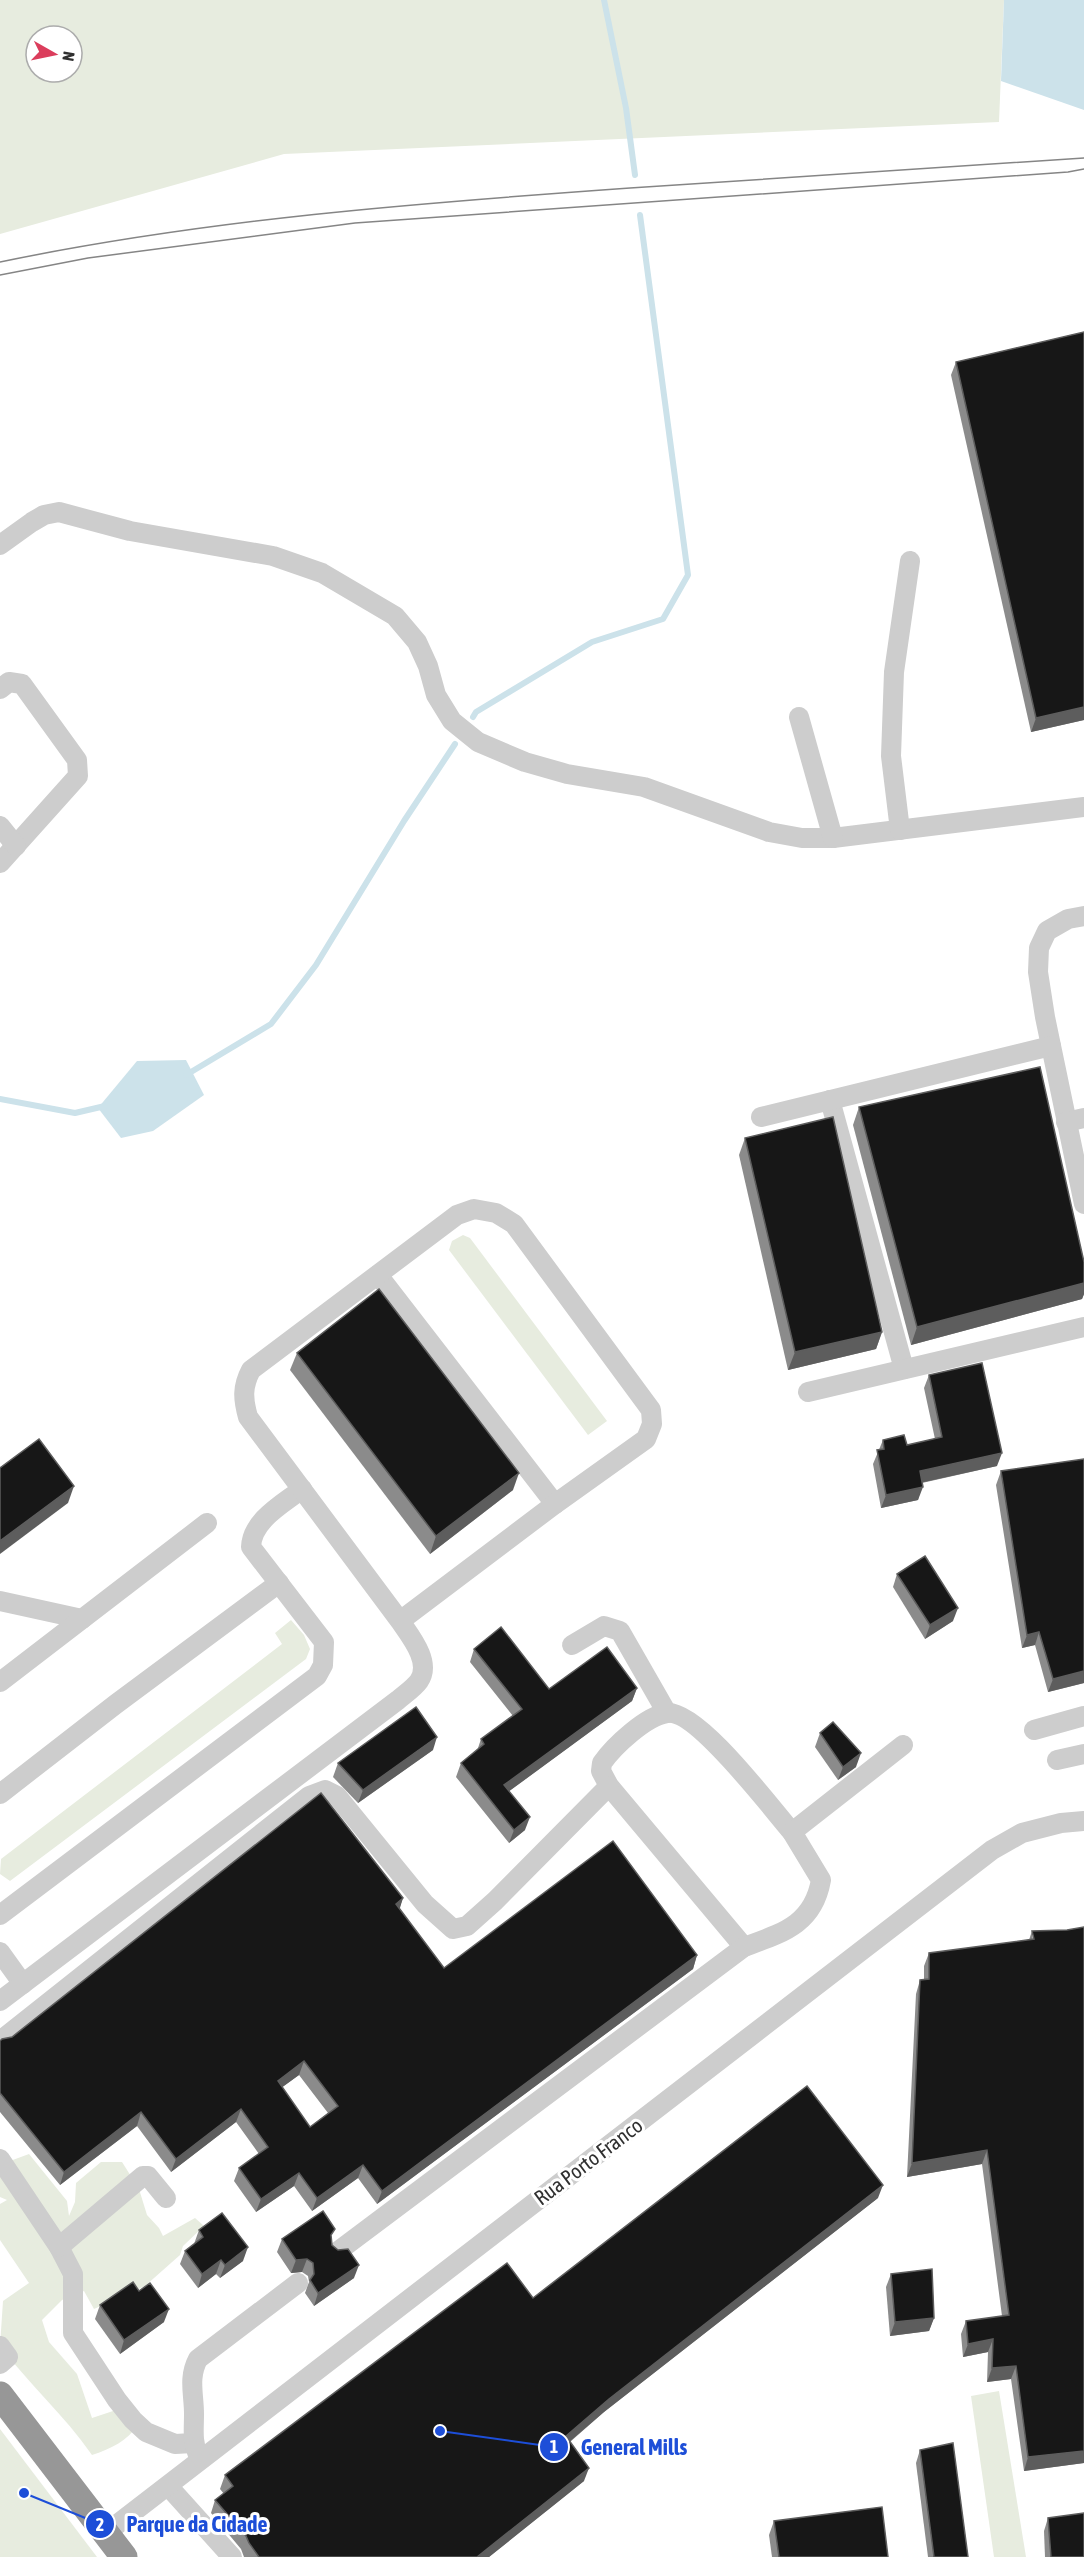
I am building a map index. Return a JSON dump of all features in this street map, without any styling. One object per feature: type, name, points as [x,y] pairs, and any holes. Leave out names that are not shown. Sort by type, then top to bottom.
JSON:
[{"type":"highway","points":[[0,2395],[124,2557]]},
{"type":"street","points":[[0,545],[44,515],[59,512],[130,531],[273,556],[322,573],[395,616],[417,642],[428,666],[435,695],[452,721],[478,742],[525,762],[567,774],[644,787],[769,832],[802,838],[833,838],[1084,807]]},
{"type":"street","points":[[900,830],[891,756],[894,682],[910,561]]},
{"type":"street","points":[[0,689],[9,682],[22,684],[77,760],[78,776],[0,863]]},
{"type":"street","points":[[799,717],[833,838]]},
{"type":"street","points":[[0,826],[16,846]]},
{"type":"street","points":[[1084,916],[1068,919],[1047,931],[1039,948],[1038,972],[1051,1046],[1075,1120],[1084,1204]]},
{"type":"street","points":[[761,1117],[1051,1046]]},
{"type":"street","points":[[830,1100],[904,1369]]},
{"type":"street","points":[[0,2001],[398,1700],[420,1680],[423,1667],[420,1653],[400,1621],[249,1417],[243,1400],[245,1381],[251,1370],[457,1215],[474,1209],[496,1213],[514,1224],[651,1410],[652,1424],[646,1439],[555,1504],[400,1621]]},
{"type":"street","points":[[378,1275],[555,1504]]},
{"type":"street","points":[[808,1392],[1084,1327]]},
{"type":"street","points":[[0,1916],[317,1676],[323,1665],[324,1642],[251,1546],[252,1538],[267,1516],[302,1489]]},
{"type":"street","points":[[0,1682],[207,1523]]},
{"type":"street","points":[[0,1794],[116,1704],[279,1583]]},
{"type":"street","points":[[0,1601],[82,1619]]},
{"type":"street","points":[[572,1645],[604,1626],[620,1631],[668,1713]]},
{"type":"street","points":[[337,2252],[744,1947],[789,1930],[811,1909],[818,1897],[821,1881],[792,1832],[710,1737],[687,1717],[668,1713],[644,1722],[607,1756],[602,1763],[601,1771],[609,1786],[744,1947]]},
{"type":"street","points":[[1034,1730],[1084,1716]]},
{"type":"street","points":[[792,1832],[903,1745]]},
{"type":"street","points":[[1057,1760],[1084,1755]]},
{"type":"street","points":[[0,2041],[309,1796],[325,1790],[337,1796],[425,1904],[453,1929],[467,1926],[495,1901],[609,1786]]},
{"type":"street","name":"Rua Porto Franco","points":[[106,2533],[168,2486],[197,2452],[992,1850],[1022,1833],[1061,1823],[1084,1821]]},
{"type":"street","points":[[0,1952],[22,1984]]},
{"type":"street","points":[[0,2159],[59,2247],[73,2274],[73,2333],[117,2400],[133,2421],[146,2432],[197,2452],[191,2387],[192,2372],[198,2359],[298,2283]]},
{"type":"street","points":[[59,2247],[142,2176],[148,2176],[166,2198]]},
{"type":"street","points":[[168,2486],[232,2557]]},
{"type":"shaded area","points":[[0,0],[1004,0],[999,122],[284,154],[0,234]]},
{"type":"shaded area","points":[[463,1235],[470,1238],[607,1421],[588,1435],[449,1250],[452,1241]]},
{"type":"shaded area","points":[[291,1620],[304,1635],[310,1649],[306,1659],[10,1881],[0,1874],[1,1859],[282,1644],[275,1633]]},
{"type":"shaded area","points":[[29,2154],[67,2201],[69,2216],[75,2202],[76,2183],[101,2162],[122,2162],[139,2189],[147,2215],[163,2236],[195,2218],[204,2226],[183,2246],[180,2255],[145,2286],[94,2309],[84,2291],[62,2300],[42,2320],[49,2342],[77,2374],[92,2418],[122,2408],[138,2424],[118,2444],[92,2455],[0,2346],[3,2301],[29,2283],[0,2240],[0,2204],[7,2200],[0,2197],[0,2155],[10,2161]]},
{"type":"shaded area","points":[[999,2391],[1026,2557],[994,2557],[971,2396]]},
{"type":"shaded area","points":[[0,2429],[97,2557],[0,2557]]},
{"type":"water","points":[[1004,0],[1084,0],[1084,110],[1001,81]]},
{"type":"water","points":[[186,1060],[204,1095],[153,1131],[121,1138],[98,1108],[137,1061]]},
{"type":"building","points":[[1084,332],[1084,707],[1036,718],[956,362]]},
{"type":"building","points":[[1040,1067],[1084,1262],[1084,1283],[917,1327],[859,1107]]},
{"type":"building","points":[[833,1117],[882,1332],[795,1352],[745,1138]]},
{"type":"building","points":[[379,1289],[519,1473],[436,1536],[297,1353]]},
{"type":"building","points":[[982,1363],[1002,1453],[920,1471],[923,1487],[886,1495],[877,1450],[884,1449],[883,1440],[904,1435],[907,1445],[942,1437],[929,1375]]},
{"type":"building","points":[[39,1439],[74,1486],[0,1541],[0,1468]]},
{"type":"building","points":[[1084,1459],[1084,1671],[1053,1679],[1039,1632],[1027,1635],[1001,1471]]},
{"type":"building","points":[[925,1556],[958,1608],[930,1625],[897,1574]]},
{"type":"building","points":[[501,1627],[549,1689],[607,1647],[637,1688],[504,1785],[530,1817],[514,1830],[461,1763],[484,1744],[481,1739],[522,1709],[474,1649]]},
{"type":"building","points":[[416,1707],[437,1737],[363,1790],[338,1763]]},
{"type":"building","points":[[833,1722],[861,1753],[843,1767],[820,1733]]},
{"type":"building","points":[[321,1793],[403,1898],[396,1904],[444,1968],[613,1841],[697,1955],[382,2191],[363,2165],[317,2198],[299,2173],[261,2199],[239,2168],[268,2147],[241,2109],[176,2159],[141,2112],[64,2172],[0,2093],[0,2041],[12,2037]],"holes":[[[304,2061],[338,2106],[310,2127],[278,2081]]]},
{"type":"building","points":[[1084,1927],[1084,2451],[1028,2457],[1016,2366],[992,2368],[993,2339],[968,2344],[966,2321],[1009,2315],[987,2150],[912,2163],[920,1980],[929,1979],[929,1953],[1034,1939],[1032,1931]]},
{"type":"building","points":[[807,2086],[883,2185],[609,2399],[566,2436],[589,2468],[477,2557],[259,2557],[246,2536],[215,2500],[233,2486],[225,2475],[507,2263],[533,2298]]},
{"type":"building","points":[[323,2211],[335,2229],[331,2235],[332,2245],[338,2250],[348,2249],[359,2265],[318,2293],[310,2280],[314,2274],[313,2263],[307,2259],[296,2260],[282,2239]]},
{"type":"building","points":[[222,2213],[248,2247],[225,2265],[221,2260],[202,2274],[185,2251],[203,2237],[199,2230]]},
{"type":"building","points":[[932,2269],[934,2318],[895,2322],[891,2274]]},
{"type":"building","points":[[133,2282],[139,2291],[150,2283],[169,2309],[124,2340],[100,2305]]},
{"type":"building","points":[[953,2443],[968,2557],[934,2557],[920,2450]]},
{"type":"building","points":[[882,2507],[888,2557],[779,2557],[774,2521]]},
{"type":"building","points":[[1084,2513],[1084,2557],[1051,2557],[1048,2518]]},
{"type":"waterway","points":[[604,0],[626,108],[635,175]]},
{"type":"waterway","points":[[473,717],[476,712],[592,642],[663,619],[688,575],[640,215]]},
{"type":"waterway","points":[[186,1075],[271,1024],[316,965],[404,821],[455,744]]},
{"type":"waterway","points":[[0,1099],[75,1113],[105,1106]]},
{"type":"tram line","points":[[0,262],[157,234],[314,214],[630,188],[1084,158]]},
{"type":"tram line","points":[[0,275],[88,258],[355,223],[1068,172],[1084,169]]},
{"type":"place","name":"General Mills","points":[[440,2431]]},
{"type":"place","name":"Parque da Cidade","points":[[24,2493]]}]
